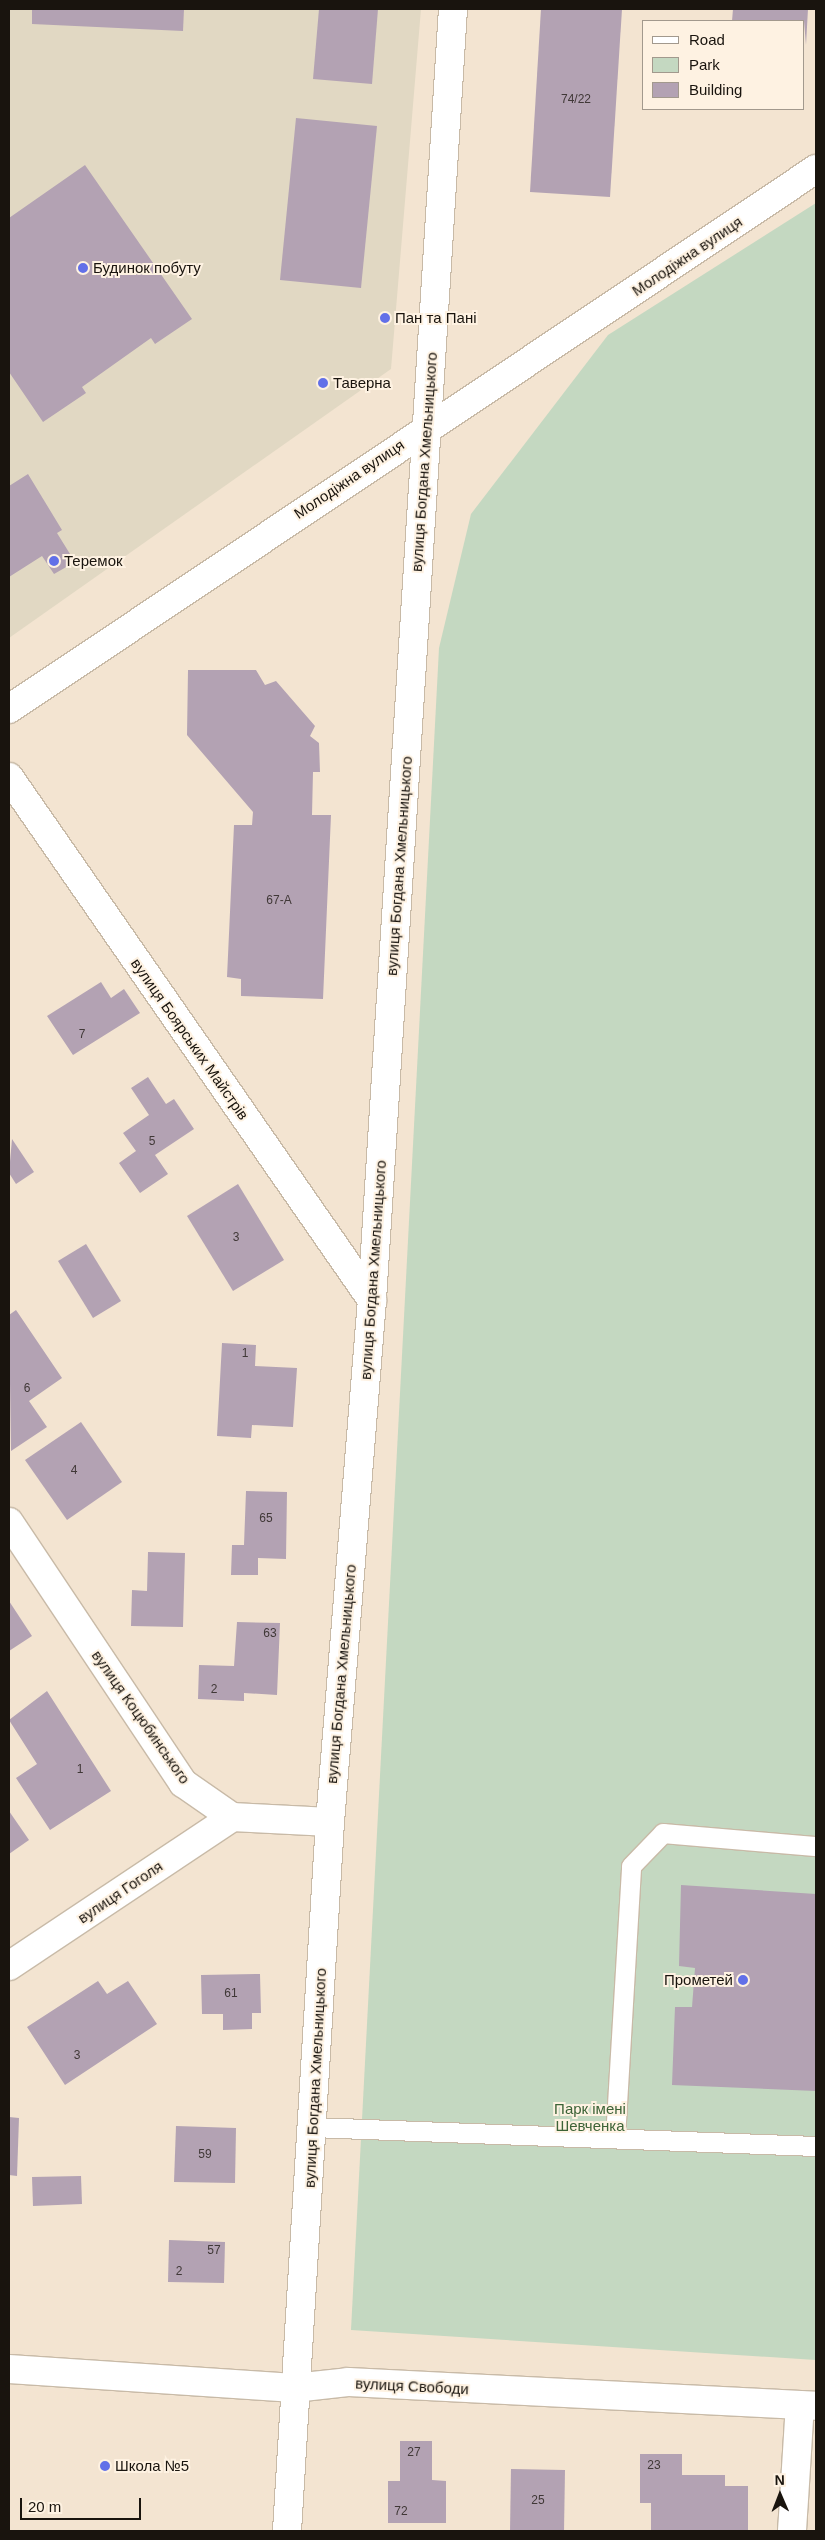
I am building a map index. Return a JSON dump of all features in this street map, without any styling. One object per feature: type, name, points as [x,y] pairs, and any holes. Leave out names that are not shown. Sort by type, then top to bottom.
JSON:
[{"type":"street","name":"вулиця Богдана Хмельницького","points":[[287,2531],[294,2388],[330,1822],[372,1300],[428,425],[433,288],[453,9]]},
{"type":"street","name":"Молодіжна вулиця","points":[[9,709],[428,425],[816,169]]},
{"type":"street","name":"вулиця Боярських Майстрів","points":[[9,777],[372,1300]]},
{"type":"street","name":"вулиця Коцюбинського","points":[[9,1522],[183,1782],[232,1817]]},
{"type":"street","points":[[232,1817],[330,1822]]},
{"type":"street","name":"вулиця Гоголя","points":[[9,1966],[232,1817]]},
{"type":"street","name":"вулиця Свободи","points":[[9,2369],[294,2388],[348,2382],[808,2406]]},
{"type":"street","points":[[792,2531],[808,2406]]},
{"type":"lane","points":[[615,2138],[631,1866],[663,1833],[816,1846]]},
{"type":"lane","points":[[312,2127],[816,2146]]},
{"type":"shaded area","points":[[9,9],[421,9],[391,369],[9,638]]},
{"type":"green space","name":"Парк імені Шевченка","points":[[816,203],[816,2360],[351,2330],[439,648],[471,514],[608,335]]},
{"type":"building","points":[[32,9],[184,9],[183,31],[32,24]]},
{"type":"building","points":[[319,9],[378,9],[372,84],[313,79]]},
{"type":"building","points":[[541,9],[622,9],[610,197],[530,192]]},
{"type":"building","points":[[733,9],[808,9],[806,45],[805,20],[732,20]]},
{"type":"building","points":[[296,118],[377,126],[361,288],[280,280]]},
{"type":"building","name":"Будинок побуту","points":[[85,165],[192,319],[155,344],[151,338],[82,387],[86,393],[43,422],[9,372],[9,218]]},
{"type":"building","points":[[28,474],[62,530],[57,533],[75,562],[54,574],[42,556],[9,577],[9,486]]},
{"type":"building","points":[[188,670],[256,670],[265,685],[276,681],[315,726],[310,736],[319,743],[320,772],[313,772],[312,815],[331,815],[323,999],[241,996],[241,979],[227,977],[234,825],[252,825],[253,812],[187,735]]},
{"type":"building","points":[[101,982],[111,998],[124,989],[140,1013],[73,1055],[47,1016]]},
{"type":"building","points":[[148,1077],[166,1104],[174,1099],[194,1129],[155,1155],[168,1174],[140,1193],[119,1163],[136,1151],[123,1133],[149,1115],[131,1088]]},
{"type":"building","points":[[12,1139],[34,1172],[16,1184],[9,1173]]},
{"type":"building","points":[[238,1184],[284,1260],[233,1291],[187,1216]]},
{"type":"building","points":[[86,1244],[121,1301],[93,1318],[58,1261]]},
{"type":"building","points":[[16,1310],[62,1378],[29,1401],[47,1427],[11,1451],[9,1315]]},
{"type":"building","points":[[222,1343],[256,1345],[255,1366],[297,1368],[293,1427],[252,1425],[251,1438],[217,1436]]},
{"type":"building","points":[[81,1422],[122,1482],[67,1520],[25,1460]]},
{"type":"building","points":[[246,1491],[287,1492],[286,1559],[258,1558],[258,1575],[231,1575],[232,1545],[244,1545]]},
{"type":"building","points":[[148,1552],[185,1553],[183,1627],[131,1626],[132,1590],[147,1591]]},
{"type":"building","points":[[9,1601],[32,1636],[9,1651]]},
{"type":"building","points":[[237,1622],[280,1623],[277,1695],[244,1693],[244,1701],[198,1699],[199,1665],[234,1666]]},
{"type":"building","points":[[47,1691],[111,1791],[50,1830],[16,1778],[37,1764],[9,1720]]},
{"type":"building","points":[[9,1811],[29,1840],[9,1854]]},
{"type":"building","points":[[681,1885],[816,1894],[816,2091],[672,2085],[675,2007],[692,2007],[695,1968],[679,1966]]},
{"type":"building","points":[[260,1974],[261,2013],[252,2013],[252,2029],[223,2030],[223,2014],[202,2014],[201,1975]]},
{"type":"building","points":[[98,1981],[107,1994],[128,1981],[157,2024],[65,2085],[27,2027]]},
{"type":"building","points":[[9,2117],[19,2118],[17,2176],[9,2175]]},
{"type":"building","points":[[176,2126],[236,2128],[235,2183],[174,2182]]},
{"type":"building","points":[[81,2176],[82,2204],[33,2206],[32,2177]]},
{"type":"building","points":[[169,2240],[225,2242],[224,2283],[168,2282]]},
{"type":"building","points":[[400,2441],[432,2441],[432,2480],[446,2481],[446,2523],[388,2523],[388,2481],[400,2481]]},
{"type":"building","points":[[640,2454],[682,2454],[682,2475],[725,2475],[725,2486],[748,2486],[748,2531],[651,2531],[651,2503],[640,2503]]},
{"type":"building","points":[[511,2469],[565,2470],[564,2531],[510,2531]]},
{"type":"place","name":"Будинок побуту","points":[[83,268]]},
{"type":"place","name":"Пан та Пані","points":[[385,318]]},
{"type":"place","name":"Таверна","points":[[323,383]]},
{"type":"place","name":"Теремок","points":[[54,561]]},
{"type":"place","name":"Прометей","points":[[743,1980]]},
{"type":"place","name":"Школа №5","points":[[105,2466]]}]
